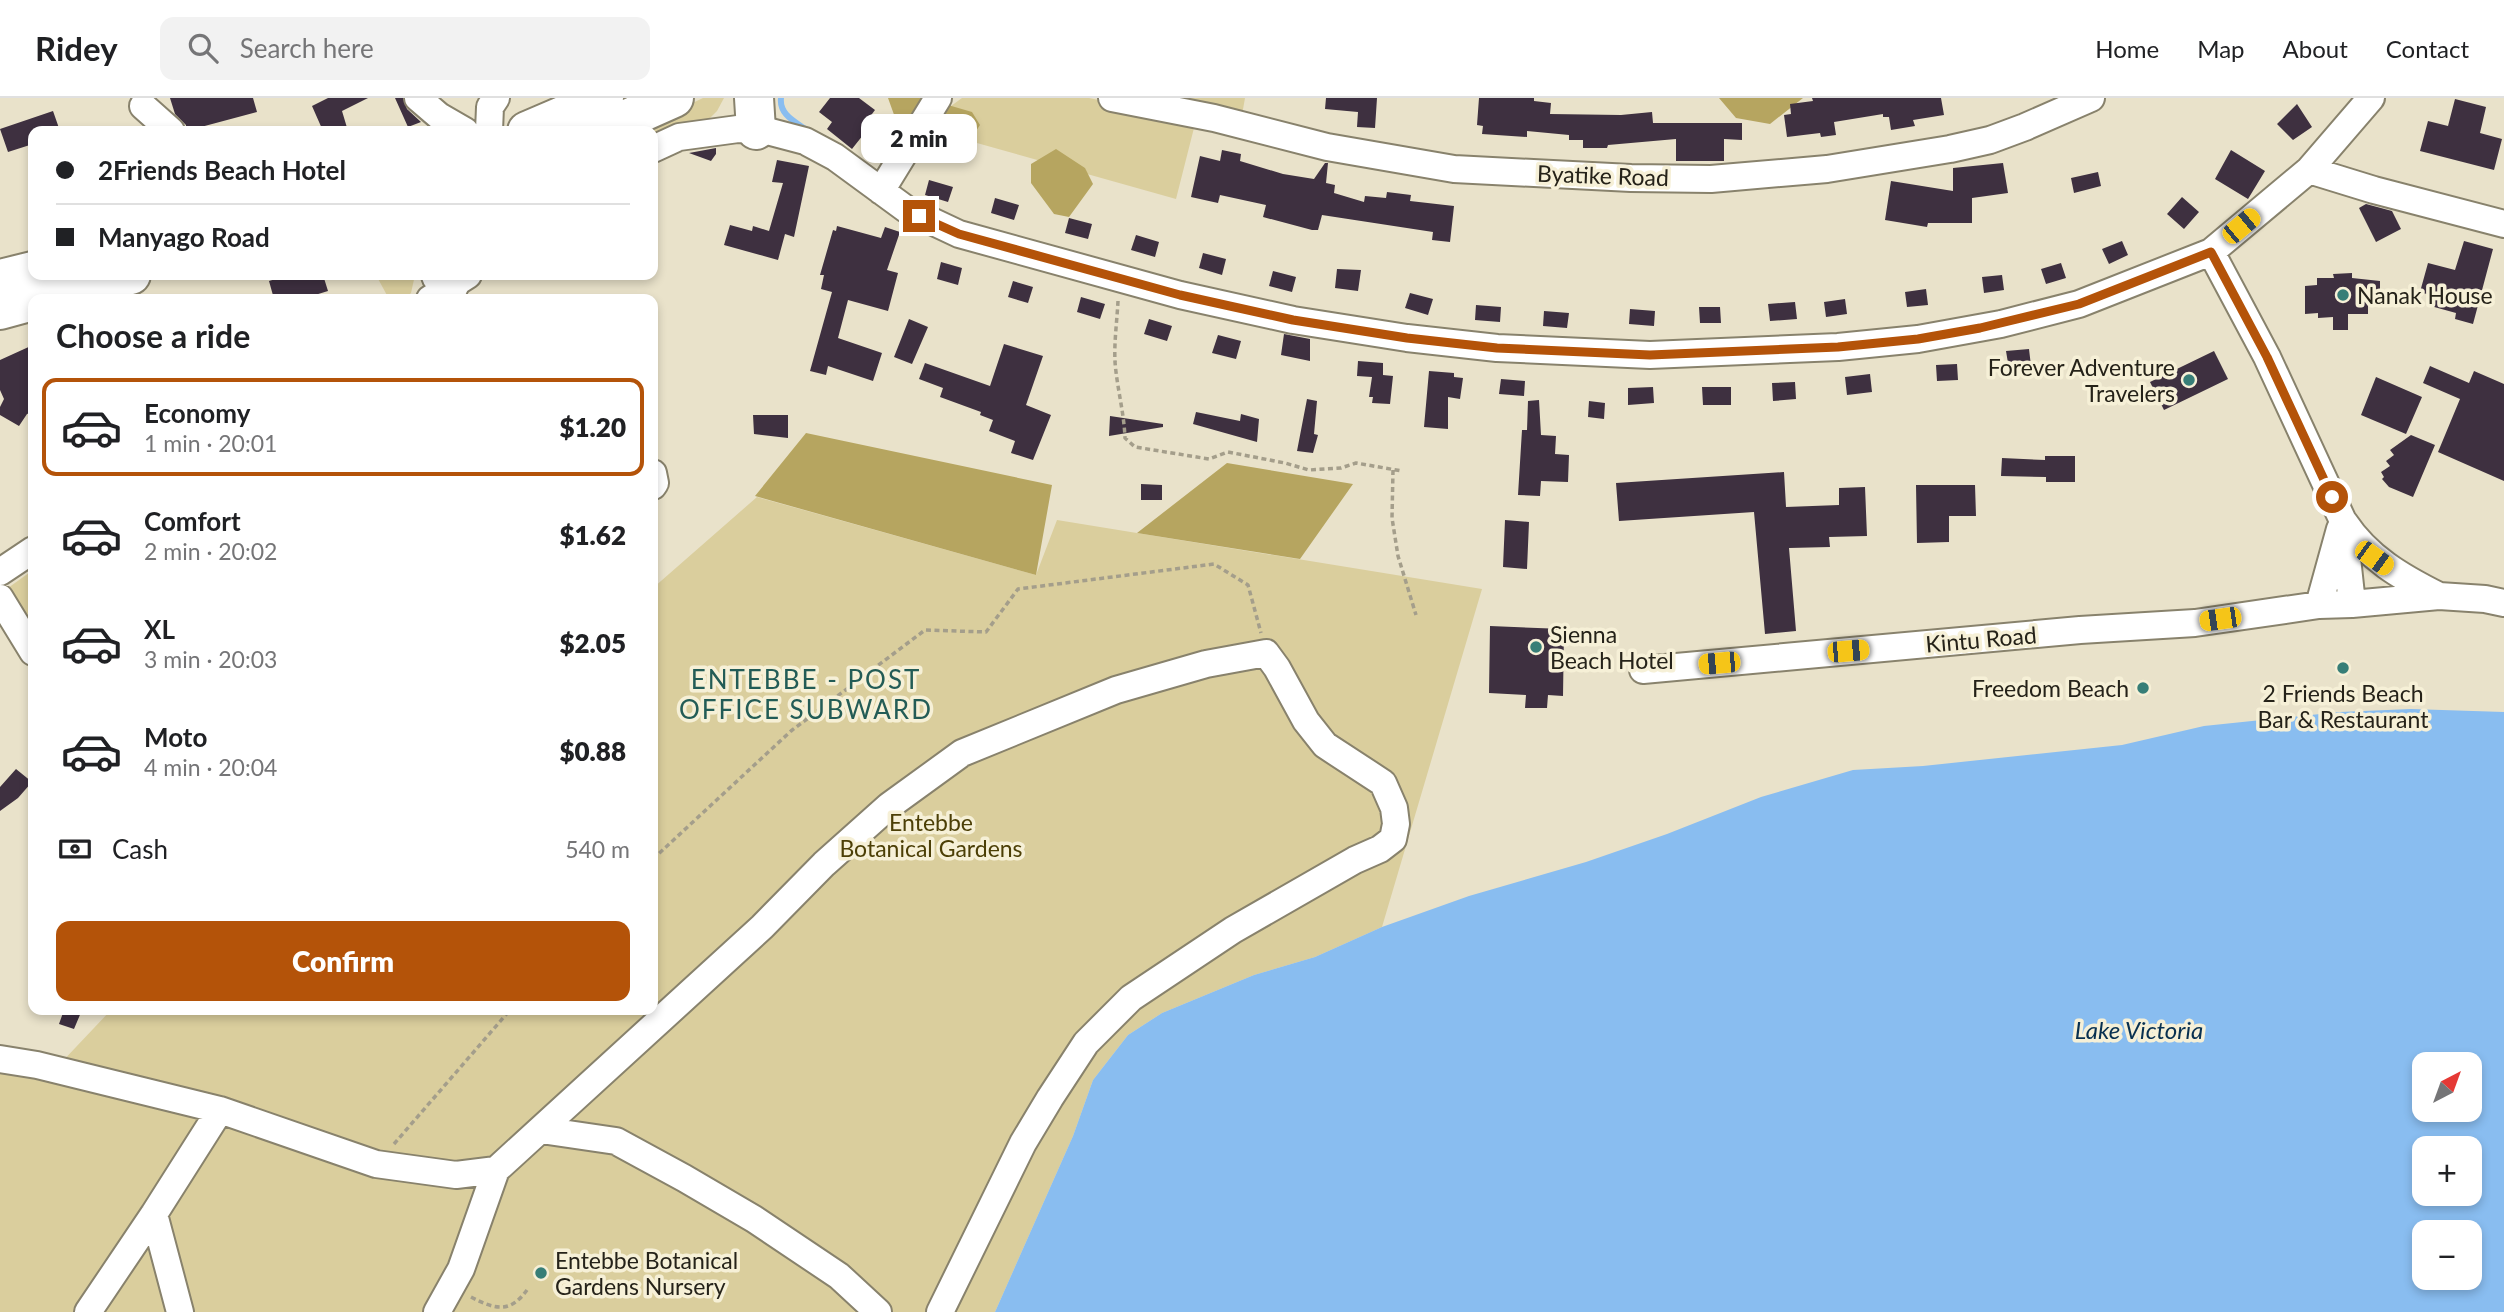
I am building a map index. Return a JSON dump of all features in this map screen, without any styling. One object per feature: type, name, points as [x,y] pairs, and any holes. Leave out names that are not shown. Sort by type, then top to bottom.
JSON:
[{"type":"highway","points":[[539,126],[604,98]]},
{"type":"highway","points":[[611,126],[674,98]]},
{"type":"highway","points":[[0,279],[28,272]]},
{"type":"highway","points":[[59,294],[112,280]]},
{"type":"highway","points":[[0,310],[28,302]]},
{"type":"street","points":[[418,98],[439,116],[456,126]]},
{"type":"street","points":[[489,126],[490,107],[496,98]]},
{"type":"street","points":[[881,191],[938,98]]},
{"type":"street","name":"Byatike Road","points":[[1112,98],[1214,118],[1327,147],[1454,169],[1698,179],[1827,169],[1950,149],[1990,140],[2091,98]]},
{"type":"street","points":[[658,147],[679,137],[738,129],[759,120],[835,157],[906,209],[959,234],[1180,295],[1293,320],[1407,338],[1497,348],[1650,355],[1838,347],[1918,339],[2001,324],[2079,304],[2211,252],[2309,170],[2371,98]]},
{"type":"street","points":[[143,106],[165,126]]},
{"type":"street","points":[[2309,170],[2374,190],[2504,223]]},
{"type":"street","points":[[2211,252],[2267,357],[2343,521],[2354,537],[2374,558],[2439,596],[2504,603]]},
{"type":"street","points":[[2343,521],[2352,604]]},
{"type":"street","points":[[2319,605],[2343,521]]},
{"type":"street","points":[[0,572],[28,553]]},
{"type":"street","name":"Kintu Road","points":[[1643,670],[2080,630],[2195,623],[2319,605],[2439,596]]},
{"type":"street","points":[[0,598],[28,644]]},
{"type":"street","points":[[437,1312],[461,1269],[496,1170],[890,806],[962,753],[1116,690],[1206,664],[1266,653],[1306,721],[1325,745],[1383,783],[1394,808],[1396,824],[1393,839],[1380,849],[1355,860],[1221,937],[1131,998],[1086,1044],[1049,1098],[1023,1143],[940,1312]]},
{"type":"street","points":[[0,1059],[37,1065],[220,1110],[376,1164],[456,1175],[496,1170]]},
{"type":"street","points":[[88,1312],[220,1110]]},
{"type":"street","points":[[541,1130],[615,1141],[627,1147],[754,1219],[839,1276],[878,1312]]},
{"type":"street","points":[[154,1214],[180,1312]]},
{"type":"path","points":[[1120,278],[1114,358],[1124,414],[1125,438],[1135,447],[1209,458],[1228,452],[1309,470],[1341,468],[1356,463],[1402,471]]},
{"type":"path","points":[[1393,470],[1392,518],[1398,556],[1416,615]]},
{"type":"path","points":[[658,854],[791,732],[925,630],[986,632],[1018,589],[1214,564],[1248,585],[1266,653]]},
{"type":"path","points":[[376,1164],[506,1015]]},
{"type":"path","points":[[451,1287],[500,1311],[507,1311],[520,1303],[527,1290]]},
{"type":"green space","points":[[703,98],[724,98],[709,119],[684,122],[658,133],[658,126],[644,126]]},
{"type":"green space","points":[[962,98],[1089,98],[1196,120],[1176,199],[934,131],[951,106]]},
{"type":"green space","points":[[1164,98],[1245,98],[1242,115]]},
{"type":"green space","points":[[379,280],[414,280],[410,294],[386,294]]},
{"type":"green space","name":"Entebbe Botanical Gardens","points":[[757,497],[1036,575],[1057,520],[1482,589],[1382,927],[1315,957],[1254,975],[1162,1013],[1128,1035],[1093,1080],[1073,1136],[995,1312],[0,1312],[0,1051],[59,1065],[106,1015],[658,1015],[658,584]]},
{"type":"green space","points":[[28,574],[28,635],[1,593]]},
{"type":"shaded area","points":[[888,98],[940,98],[911,130],[897,123]]},
{"type":"shaded area","points":[[1719,98],[1803,98],[1770,124],[1736,118]]},
{"type":"shaded area","points":[[948,105],[972,112],[980,125],[972,137],[940,142],[930,139],[930,124]]},
{"type":"shaded area","points":[[1056,149],[1085,168],[1093,184],[1069,217],[1054,214],[1031,183],[1031,164]]},
{"type":"shaded area","points":[[806,433],[1052,485],[1036,575],[755,496]]},
{"type":"shaded area","points":[[1227,463],[1353,484],[1300,559],[1137,533]]},
{"type":"water","name":"Lake Victoria","points":[[2411,709],[2504,712],[2504,1312],[995,1312],[1073,1136],[1093,1080],[1128,1035],[1162,1013],[1254,975],[1315,957],[1382,927],[1469,896],[1586,862],[1761,797],[1853,770],[1923,766],[2122,745],[2204,726],[2340,712]]},
{"type":"building","points":[[170,98],[253,98],[257,112],[205,126],[186,126],[175,114]]},
{"type":"building","points":[[328,98],[368,98],[342,111],[346,126],[321,126],[312,106]]},
{"type":"building","points":[[395,98],[403,98],[407,109],[421,122],[408,126]]},
{"type":"building","points":[[830,98],[859,98],[875,110],[863,126],[867,130],[852,149],[827,129],[832,122],[819,112]]},
{"type":"building","points":[[1326,98],[1377,98],[1375,128],[1357,127],[1358,112],[1325,109]]},
{"type":"building","points":[[1479,98],[1534,98],[1534,101],[1551,103],[1550,114],[1621,115],[1652,112],[1653,123],[1742,123],[1742,140],[1724,139],[1724,161],[1676,161],[1676,139],[1608,145],[1607,148],[1583,148],[1583,140],[1569,140],[1569,135],[1527,131],[1527,137],[1482,134],[1483,126],[1477,125]]},
{"type":"building","points":[[1812,98],[1941,98],[1944,115],[1913,120],[1915,126],[1891,130],[1889,117],[1883,117],[1883,114],[1834,122],[1836,135],[1821,137],[1820,133],[1787,137],[1784,115],[1791,114],[1790,104],[1813,101]]},
{"type":"building","points":[[2455,99],[2486,107],[2480,133],[2502,139],[2494,170],[2420,151],[2428,121],[2448,126]]},
{"type":"building","points":[[2297,104],[2312,127],[2293,140],[2277,124]]},
{"type":"building","points":[[53,111],[58,126],[28,126],[28,146],[8,152],[0,129]]},
{"type":"building","points":[[716,148],[716,154],[711,161],[689,153]]},
{"type":"building","points":[[1222,150],[1241,154],[1240,161],[1283,174],[1314,179],[1325,163],[1328,163],[1326,183],[1335,185],[1334,193],[1364,202],[1365,196],[1386,198],[1387,192],[1411,195],[1410,201],[1454,206],[1450,242],[1432,240],[1433,232],[1322,215],[1318,230],[1312,230],[1263,217],[1266,205],[1220,195],[1218,203],[1191,197],[1200,156],[1220,161]]},
{"type":"building","points":[[2231,150],[2265,171],[2248,199],[2215,179]]},
{"type":"building","points":[[777,160],[809,166],[794,237],[785,234],[778,260],[724,245],[730,225],[752,231],[753,226],[769,231],[783,183],[772,182]]},
{"type":"building","points":[[2003,163],[2008,193],[1972,198],[1972,223],[1928,223],[1927,227],[1885,220],[1891,181],[1953,191],[1953,168]]},
{"type":"building","points":[[2098,172],[2101,186],[2074,193],[2071,178]]},
{"type":"building","points":[[929,180],[953,187],[948,202],[925,195]]},
{"type":"building","points":[[2182,197],[2199,212],[2184,229],[2167,214]]},
{"type":"building","points":[[995,198],[1019,205],[1014,220],[991,213]]},
{"type":"building","points":[[2366,204],[2392,211],[2401,229],[2376,242],[2359,208]]},
{"type":"building","points":[[1069,218],[1092,224],[1088,239],[1065,233]]},
{"type":"building","points":[[837,226],[881,238],[885,227],[900,232],[887,270],[898,273],[888,311],[848,300],[838,338],[882,353],[873,381],[828,366],[826,375],[810,371],[832,292],[821,289],[824,275],[820,275],[833,230],[836,231]]},
{"type":"building","points":[[1136,235],[1159,242],[1155,257],[1131,250]]},
{"type":"building","points":[[2122,241],[2128,255],[2109,264],[2102,249]]},
{"type":"building","points":[[2464,241],[2493,249],[2473,324],[2455,319],[2456,313],[2427,305],[2430,295],[2420,292],[2428,263],[2455,270]]},
{"type":"building","points":[[1203,253],[1226,259],[1222,275],[1199,268]]},
{"type":"building","points":[[941,262],[962,268],[958,285],[937,279]]},
{"type":"building","points":[[2061,263],[2066,278],[2046,284],[2041,269]]},
{"type":"building","points":[[1337,269],[1361,270],[1358,291],[1335,288]]},
{"type":"building","points":[[1273,271],[1296,277],[1292,292],[1269,286]]},
{"type":"building","name":"Nanak House","points":[[2352,273],[2352,278],[2380,281],[2380,304],[2368,304],[2368,314],[2348,314],[2348,330],[2333,330],[2333,317],[2318,318],[2318,313],[2305,314],[2305,286],[2317,285],[2317,278],[2334,278],[2333,274]]},
{"type":"building","points":[[2002,275],[2004,290],[1984,293],[1982,277]]},
{"type":"building","points":[[325,280],[328,291],[318,294],[273,294],[269,281]]},
{"type":"building","points":[[1013,281],[1033,287],[1028,303],[1008,297]]},
{"type":"building","points":[[1926,289],[1928,305],[1907,307],[1905,292]]},
{"type":"building","points":[[1410,293],[1433,299],[1428,315],[1405,308]]},
{"type":"building","points":[[1081,297],[1105,304],[1100,319],[1077,312]]},
{"type":"building","points":[[1845,299],[1847,314],[1826,317],[1824,302]]},
{"type":"building","points":[[1795,302],[1797,319],[1770,321],[1768,304]]},
{"type":"building","points":[[1476,305],[1501,307],[1500,322],[1475,320]]},
{"type":"building","points":[[1699,307],[1720,307],[1721,323],[1700,323]]},
{"type":"building","points":[[1630,309],[1655,311],[1654,326],[1629,324]]},
{"type":"building","points":[[1544,311],[1569,313],[1567,328],[1543,326]]},
{"type":"building","points":[[909,319],[928,327],[912,364],[894,357]]},
{"type":"building","points":[[1149,319],[1172,326],[1167,341],[1144,334]]},
{"type":"building","points":[[1284,334],[1310,339],[1310,361],[1281,355]]},
{"type":"building","points":[[1218,335],[1241,341],[1236,359],[1212,353]]},
{"type":"building","points":[[1004,344],[1043,356],[1026,405],[1051,415],[1033,460],[1011,453],[1015,441],[989,431],[993,420],[980,415],[981,412],[940,397],[943,388],[919,379],[925,363],[990,386]]},
{"type":"building","points":[[28,347],[28,414],[19,426],[0,415],[4,399],[0,390],[0,360]]},
{"type":"building","points":[[2029,349],[2031,366],[2009,369],[2006,351]]},
{"type":"building","name":"Forever Adventure Travelers","points":[[2214,351],[2228,379],[2164,410],[2150,382]]},
{"type":"building","points":[[1358,361],[1383,363],[1383,375],[1393,376],[1390,404],[1372,403],[1373,397],[1369,397],[1372,377],[1357,376]]},
{"type":"building","points":[[1957,364],[1958,380],[1937,381],[1936,365]]},
{"type":"building","points":[[2430,366],[2469,383],[2474,371],[2504,384],[2504,481],[2438,452],[2460,399],[2423,383]]},
{"type":"building","points":[[1429,371],[1454,373],[1454,377],[1463,378],[1460,399],[1448,397],[1448,429],[1424,427]]},
{"type":"building","points":[[1870,374],[1872,392],[1847,395],[1845,377]]},
{"type":"building","points":[[2376,377],[2422,397],[2406,434],[2361,415]]},
{"type":"building","points":[[1501,379],[1525,381],[1524,396],[1499,394]]},
{"type":"building","points":[[1795,382],[1796,399],[1773,401],[1772,383]]},
{"type":"building","points":[[1653,387],[1654,403],[1628,405],[1628,388]]},
{"type":"building","points":[[1702,387],[1731,387],[1731,405],[1703,405]]},
{"type":"building","points":[[1307,399],[1317,401],[1314,434],[1318,435],[1313,453],[1297,451]]},
{"type":"building","points":[[1539,400],[1541,435],[1556,436],[1555,454],[1569,455],[1568,482],[1541,481],[1540,496],[1518,495],[1522,430],[1527,430],[1528,401]]},
{"type":"building","points":[[1589,401],[1605,403],[1604,419],[1588,417]]},
{"type":"building","points":[[1196,412],[1240,421],[1241,414],[1259,419],[1257,442],[1193,424]]},
{"type":"building","points":[[753,415],[788,415],[788,438],[754,434]]},
{"type":"building","points":[[1110,416],[1163,424],[1163,427],[1109,436]]},
{"type":"building","points":[[2411,435],[2435,445],[2413,497],[2389,487],[2382,479],[2384,477],[2381,472],[2390,466],[2386,461],[2394,455],[2390,450]]},
{"type":"building","points":[[2045,456],[2075,456],[2075,482],[2046,482],[2046,477],[2001,476],[2002,458],[2045,460]]},
{"type":"building","points":[[1784,472],[1786,507],[1839,505],[1839,488],[1865,487],[1867,536],[1829,537],[1830,547],[1789,548],[1796,631],[1765,634],[1754,512],[1619,521],[1616,483]]},
{"type":"building","points":[[1141,484],[1162,485],[1162,500],[1141,500]]},
{"type":"building","points":[[1916,485],[1975,485],[1976,516],[1949,516],[1949,542],[1917,543]]},
{"type":"building","points":[[1505,520],[1529,522],[1527,569],[1503,567]]},
{"type":"building","points":[[1490,626],[1564,629],[1563,696],[1548,695],[1547,708],[1525,708],[1526,695],[1489,693]]},
{"type":"building","points":[[16,769],[28,779],[28,787],[0,811],[0,787]]},
{"type":"building","points":[[62,1015],[80,1015],[74,1029],[59,1024]]},
{"type":"waterway","points":[[781,98],[786,114],[808,131]]},
{"type":"place","name":"Nanak House","points":[[2343,295]]},
{"type":"place","name":"Forever Adventure Travelers","points":[[2189,380]]},
{"type":"place","name":"Sienna Beach Hotel","points":[[1536,647]]},
{"type":"place","name":"2 Friends Beach Bar & Restaurant","points":[[2343,668]]},
{"type":"place","name":"Freedom Beach","points":[[2143,688]]},
{"type":"place","name":"Entebbe Botanical Gardens Nursery","points":[[541,1273]]},
{"type":"district","name":"ENTEBBE - POST OFFICE SUBWARD","points":[[806,694]]},
{"type":"route","points":[[919,216],[959,234],[1180,295],[1293,320],[1407,338],[1497,348],[1650,355],[1838,347],[1918,339],[1980,328],[2079,304],[2211,252],[2267,357],[2332,497]]}]
